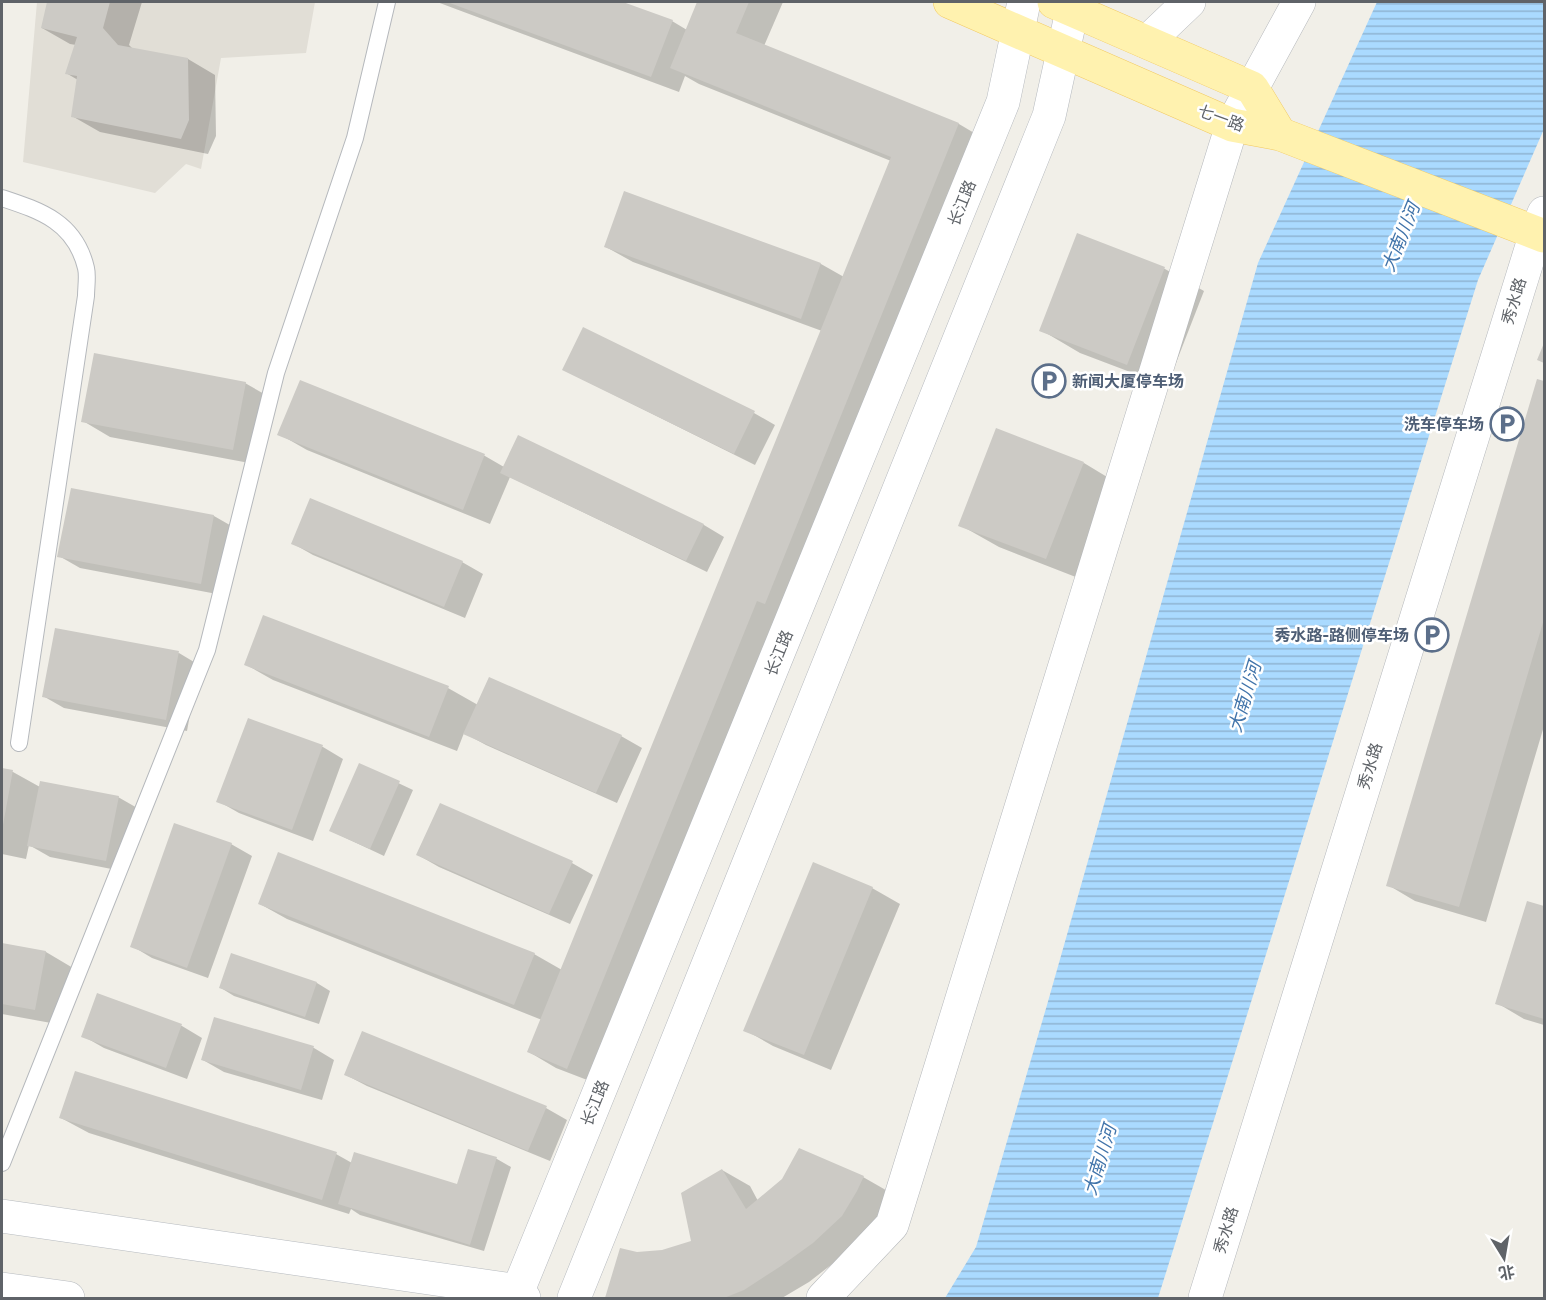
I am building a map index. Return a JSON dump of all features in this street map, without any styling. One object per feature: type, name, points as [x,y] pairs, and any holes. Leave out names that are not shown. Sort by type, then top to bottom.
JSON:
[{"type":"main road","name":"七一路","points":[[950,2],[1021,16],[1064,50],[1232,125],[1280,134]]},
{"type":"main road","points":[[1147,42],[1189,2]]},
{"type":"main road","points":[[823,1299],[892,1225],[1232,125],[1299,2]]},
{"type":"main road","points":[[574,1299],[1049,116],[1064,50],[1067,4],[1252,88]]},
{"type":"main road","name":"长江路","points":[[519,1296],[1003,102],[1021,16]]},
{"type":"main road","name":"七一路","points":[[1252,88],[1280,134]]},
{"type":"main road","points":[[1280,134],[1542,227]]},
{"type":"main road","name":"秀水路","points":[[1205,1299],[1542,227]]},
{"type":"main road","points":[[2,1216],[519,1296]]},
{"type":"main road","points":[[2,1289],[68,1299]]},
{"type":"lane","points":[[2,1163],[207,650],[276,373],[355,138],[387,2]]},
{"type":"lane","points":[[2,198],[39,210],[62,224],[78,245],[87,269],[86,296],[19,743]]},
{"type":"shaded area","points":[[37,2],[315,2],[306,53],[221,58],[201,169],[186,164],[155,193],[23,162]]},
{"type":"water","name":"大南川河","points":[[1377,2],[1544,2],[1544,129],[1478,280],[1158,1298],[945,1298],[976,1247],[1258,263]]},
{"type":"building","points":[[47,2],[110,2],[103,28],[118,45],[188,58],[189,120],[181,139],[71,117],[77,76],[65,74],[77,37],[41,28]]},
{"type":"building","points":[[447,2],[623,2],[673,20],[651,77]]},
{"type":"building","points":[[697,2],[749,2],[736,33],[959,123],[765,604],[757,601],[567,1069],[527,1052],[891,157],[670,68]]},
{"type":"building","points":[[624,191],[821,263],[801,319],[604,247]]},
{"type":"building","points":[[1077,233],[1165,267],[1127,365],[1039,331]]},
{"type":"building","points":[[583,327],[755,411],[734,454],[562,370]]},
{"type":"building","points":[[1544,343],[1544,363],[1537,360]]},
{"type":"building","points":[[94,353],[246,382],[233,450],[81,422]]},
{"type":"building","points":[[1537,379],[1544,381],[1544,619],[1459,907],[1386,886]]},
{"type":"building","points":[[300,380],[485,454],[463,510],[277,435]]},
{"type":"building","points":[[996,428],[1084,462],[1046,559],[958,526]]},
{"type":"building","points":[[518,435],[704,524],[686,561],[500,473]]},
{"type":"building","points":[[71,488],[214,515],[201,584],[57,557]]},
{"type":"building","points":[[310,498],[463,561],[444,607],[291,544]]},
{"type":"building","points":[[263,615],[449,686],[429,737],[244,665]]},
{"type":"building","points":[[55,628],[179,651],[166,720],[42,697]]},
{"type":"building","points":[[489,677],[622,735],[596,793],[463,734]]},
{"type":"building","points":[[248,718],[323,745],[292,830],[216,802]]},
{"type":"building","points":[[359,763],[400,781],[370,849],[329,831]]},
{"type":"building","points":[[2,768],[13,770],[3,825],[2,825]]},
{"type":"building","points":[[40,781],[119,796],[106,861],[27,846]]},
{"type":"building","points":[[440,803],[573,861],[549,914],[416,855]]},
{"type":"building","points":[[174,823],[232,843],[187,968],[130,947]]},
{"type":"building","points":[[278,852],[535,953],[514,1005],[258,904]]},
{"type":"building","points":[[813,862],[873,887],[804,1055],[743,1031]]},
{"type":"building","points":[[1527,901],[1544,906],[1544,1019],[1495,1004]]},
{"type":"building","points":[[2,943],[46,951],[35,1010],[2,1004]]},
{"type":"building","points":[[231,953],[317,982],[305,1017],[219,988]]},
{"type":"building","points":[[97,993],[182,1024],[166,1068],[81,1037]]},
{"type":"building","points":[[214,1017],[314,1046],[301,1090],[201,1060]]},
{"type":"building","points":[[362,1031],[547,1106],[528,1151],[344,1075]]},
{"type":"building","points":[[75,1071],[337,1152],[322,1200],[59,1118]]},
{"type":"building","points":[[799,1148],[864,1176],[842,1216],[813,1243],[744,1290],[724,1298],[605,1298],[620,1248],[637,1252],[662,1250],[691,1241],[681,1193],[722,1169],[746,1209],[782,1179]]},
{"type":"building","points":[[468,1149],[497,1157],[470,1245],[338,1204],[354,1152],[457,1184]]},
{"type":"place","name":"新闻大厦停车场","points":[[1049,381]]},
{"type":"place","name":"洗车停车场","points":[[1507,424]]},
{"type":"place","name":"秀水路-路侧停车场","points":[[1432,635]]}]
